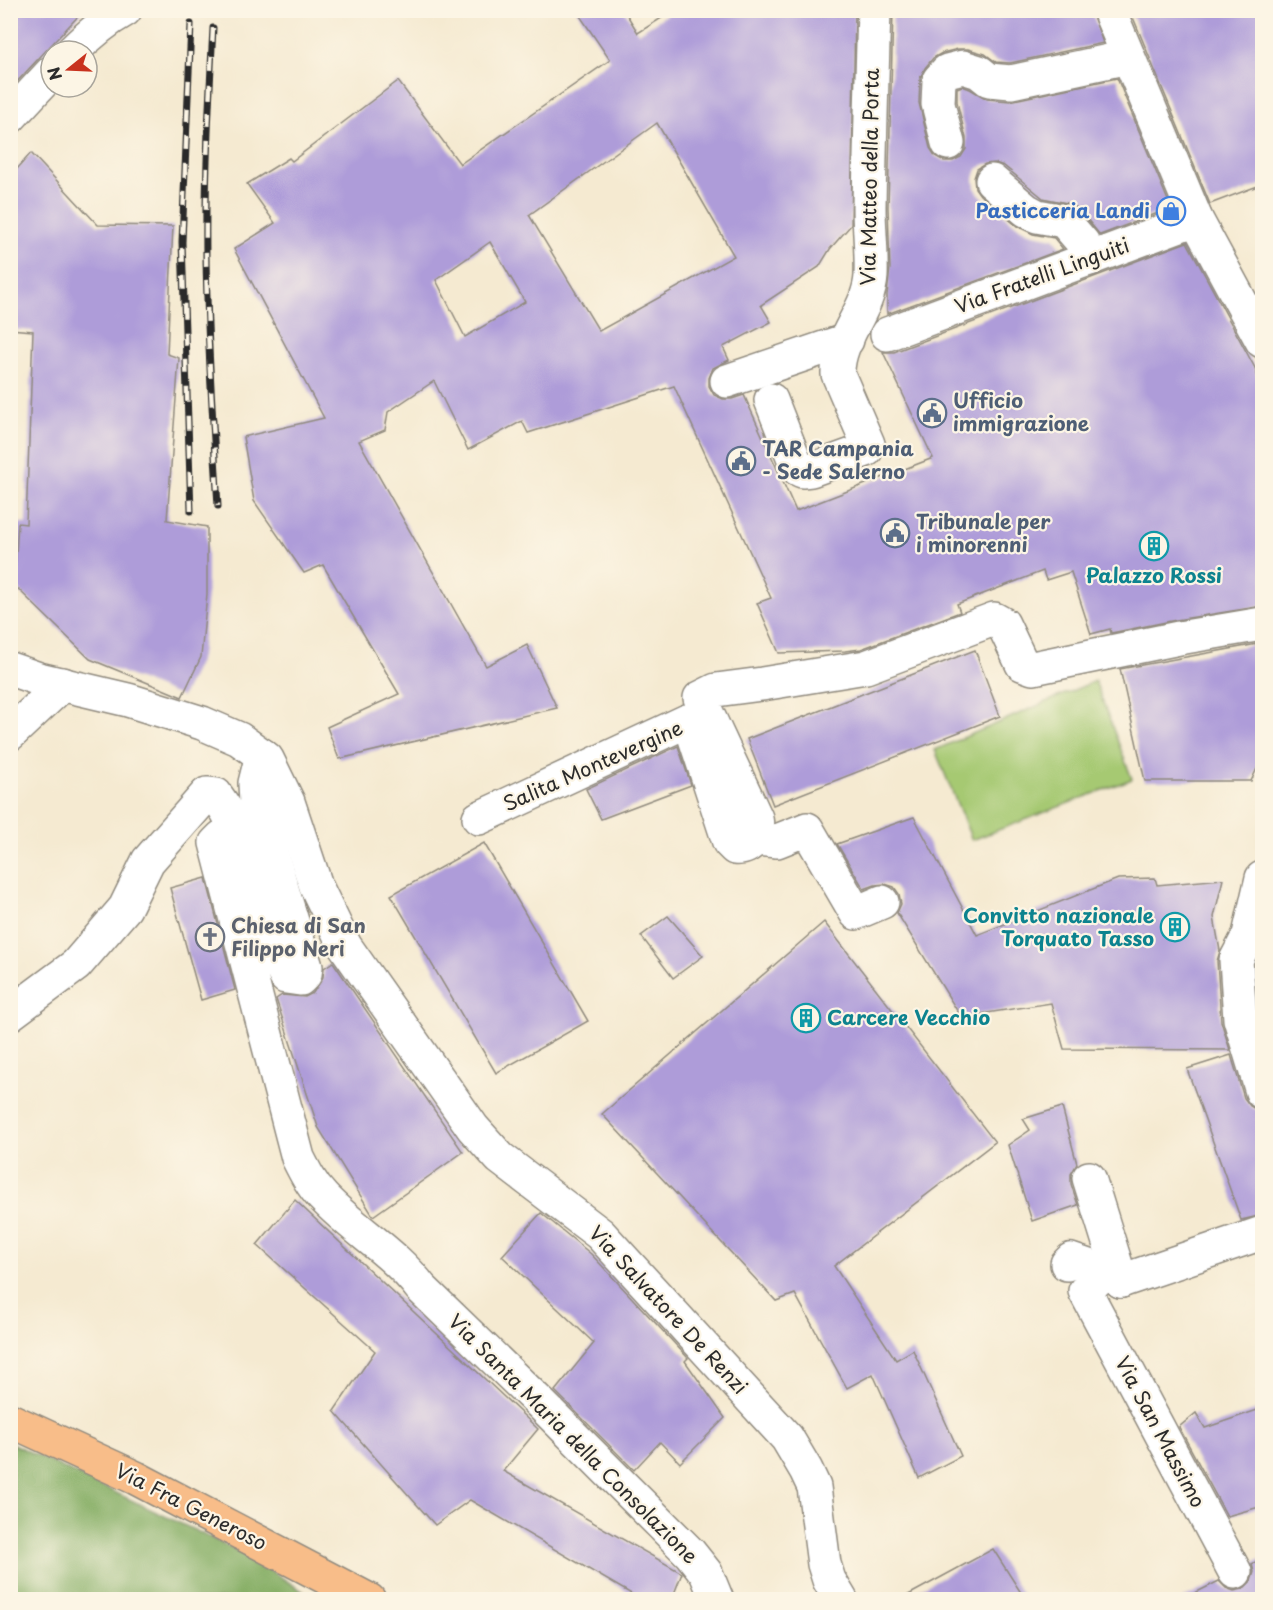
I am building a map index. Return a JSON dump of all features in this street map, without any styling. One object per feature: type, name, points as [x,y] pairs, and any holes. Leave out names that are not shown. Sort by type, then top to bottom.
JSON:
[{"type":"main road","name":"Via Fra Generoso","points":[[10,1420],[136,1478],[369,1599]]},
{"type":"street","points":[[85,39],[125,10]]},
{"type":"street","name":"Via Matteo della Porta","points":[[771,400],[798,469],[806,472],[866,450],[868,444],[838,374],[841,350],[868,292],[871,276],[869,210],[874,10]]},
{"type":"street","points":[[1109,10],[1196,219],[1263,342]]},
{"type":"street","points":[[948,143],[938,104],[939,80],[947,71],[963,67],[979,72],[989,80],[1011,82],[1128,57]]},
{"type":"street","points":[[10,117],[39,86]]},
{"type":"street","points":[[992,181],[1036,216],[1064,220],[1083,243],[1090,259]]},
{"type":"street","name":"Via Fratelli Linguiti","points":[[887,333],[1196,219]]},
{"type":"street","points":[[727,381],[847,340]]},
{"type":"street","points":[[742,841],[757,826],[756,819],[700,698],[716,690],[866,667],[994,619],[1003,624],[1022,664],[1033,668],[1168,640],[1263,624]]},
{"type":"street","points":[[10,669],[39,679],[128,700],[202,723],[239,739],[262,755],[255,783],[256,804],[306,968],[305,974],[300,979],[286,977],[233,837],[232,822],[226,807],[216,795],[207,794],[148,861],[125,908],[76,965],[10,1014]]},
{"type":"street","points":[[10,734],[63,684]]},
{"type":"street","name":"Salita Montevergine","points":[[479,818],[687,721],[690,723],[742,841]]},
{"type":"street","name":"Via Salvatore De Renzi","points":[[262,755],[271,764],[288,802],[316,886],[345,946],[473,1128],[500,1158],[600,1234],[787,1438],[813,1487],[824,1564],[829,1580],[842,1599]]},
{"type":"street","points":[[742,841],[777,841],[807,829],[856,914],[882,902]]},
{"type":"street","name":"Via Santa Maria della Consolazione","points":[[233,837],[227,836],[219,839],[216,843],[217,852],[298,1158],[308,1177],[322,1197],[406,1268],[419,1285],[690,1553],[706,1573],[717,1599]]},
{"type":"street","points":[[1263,878],[1249,934],[1236,960],[1240,1019],[1263,1092]]},
{"type":"street","name":"Via San Massimo","points":[[1089,1178],[1104,1281],[1235,1572]]},
{"type":"street","points":[[311,1211],[403,1293],[408,1294],[419,1285]]},
{"type":"street","points":[[1067,1264],[1071,1260],[1104,1281],[1263,1233]]},
{"type":"green space","points":[[1095,681],[1132,779],[972,840],[935,750]]},
{"type":"green space","points":[[11,1443],[245,1554],[315,1599],[11,1600]]},
{"type":"building","points":[[10,10],[84,10],[57,39],[39,39],[39,58],[10,89]]},
{"type":"building","points":[[576,10],[624,10],[638,33],[674,10],[855,10],[851,225],[830,249],[819,267],[761,305],[771,322],[723,347],[729,360],[713,368],[709,378],[709,386],[714,395],[723,399],[732,399],[744,395],[796,511],[933,458],[883,352],[894,352],[1187,242],[1255,368],[1263,394],[1263,606],[1111,633],[1110,629],[1091,634],[1071,572],[1046,580],[1043,571],[957,604],[960,612],[861,649],[779,653],[757,603],[771,598],[674,386],[528,433],[522,421],[468,450],[434,381],[388,412],[385,430],[359,441],[486,666],[527,645],[557,708],[339,759],[327,727],[399,694],[323,565],[304,573],[254,501],[243,437],[324,418],[234,249],[275,223],[247,184],[289,158],[292,161],[398,81],[460,164],[610,60]],"holes":[[[657,123],[734,256],[599,331],[529,215]],[[490,242],[525,302],[465,337],[436,280]]]},
{"type":"building","points":[[893,10],[1091,10],[1103,43],[1010,63],[996,62],[985,54],[968,49],[942,53],[933,58],[920,78],[919,103],[930,148],[935,156],[944,161],[953,161],[961,157],[966,149],[966,138],[957,102],[957,88],[962,86],[987,99],[1010,101],[1117,78],[1171,208],[1100,235],[1078,208],[1043,198],[1004,166],[995,163],[985,164],[977,169],[974,178],[975,188],[980,195],[1017,226],[1033,234],[1054,238],[1063,249],[887,314],[890,268],[888,207]]},
{"type":"building","points":[[1130,10],[1263,10],[1263,184],[1210,204]]},
{"type":"building","points":[[31,153],[98,225],[173,226],[167,354],[179,358],[167,520],[207,527],[207,594],[201,657],[182,697],[90,659],[14,585],[18,523],[26,524],[33,331],[10,329],[10,177]]},
{"type":"building","points":[[1263,643],[1263,756],[1251,781],[1145,781],[1120,669]]},
{"type":"building","points":[[975,650],[1000,716],[773,805],[747,739]]},
{"type":"building","points":[[678,746],[691,785],[601,819],[586,789]]},
{"type":"building","points":[[914,817],[977,935],[1118,879],[1155,878],[1157,885],[1223,879],[1214,917],[1220,951],[1217,961],[1221,1021],[1230,1050],[1064,1049],[1051,1003],[961,1017],[897,913],[901,904],[899,894],[894,887],[885,884],[864,889],[837,844]]},
{"type":"building","points":[[484,843],[588,1021],[496,1073],[391,895]]},
{"type":"building","name":"Chiesa di San Filippo Neri","points":[[206,878],[235,990],[201,1000],[170,888]]},
{"type":"building","points":[[668,916],[703,956],[673,978],[641,936]]},
{"type":"building","name":"Carcere Vecchio","points":[[824,922],[995,1142],[834,1266],[896,1360],[913,1350],[961,1456],[919,1478],[873,1374],[847,1388],[795,1294],[776,1301],[602,1114]]},
{"type":"building","points":[[333,962],[463,1152],[373,1216],[318,1127],[276,999],[282,995],[305,997],[313,993],[323,977],[324,968]]},
{"type":"building","points":[[1263,977],[1263,1029],[1259,1016],[1256,978]]},
{"type":"building","points":[[1231,1055],[1244,1098],[1250,1106],[1263,1110],[1263,1215],[1241,1220],[1187,1069]]},
{"type":"building","points":[[1062,1107],[1077,1164],[1071,1174],[1071,1184],[1078,1205],[1032,1221],[1008,1145],[1030,1130],[1023,1119]]},
{"type":"building","points":[[295,1200],[538,1429],[503,1471],[682,1573],[672,1599],[640,1599],[470,1500],[435,1525],[334,1411],[375,1351],[257,1245]]},
{"type":"building","points":[[541,1213],[591,1254],[688,1358],[685,1361],[725,1418],[680,1463],[660,1442],[634,1470],[555,1391],[594,1343],[502,1256]]},
{"type":"building","points":[[1263,1408],[1263,1506],[1227,1516],[1179,1427],[1196,1413],[1205,1428]]},
{"type":"building","points":[[993,1549],[1025,1599],[901,1599]]},
{"type":"building","points":[[1263,1558],[1263,1599],[1183,1599],[1219,1581],[1226,1588],[1234,1591],[1243,1589],[1251,1581],[1254,1572],[1252,1564]]},
{"type":"railway","points":[[191,24],[182,242],[191,511]]},
{"type":"railway","points":[[213,28],[206,256],[218,506]]},
{"type":"place","name":"Pasticceria Landi","points":[[1171,211]]},
{"type":"place","name":"Ufficio immigrazione","points":[[932,413]]},
{"type":"place","name":"TAR Campania - Sede Salerno","points":[[741,461]]},
{"type":"place","name":"Tribunale per i minorenni","points":[[895,533]]},
{"type":"place","name":"Palazzo Rossi","points":[[1154,546]]},
{"type":"place","name":"Convitto nazionale Torquato Tasso","points":[[1175,927]]},
{"type":"place","name":"Chiesa di San Filippo Neri","points":[[210,937]]},
{"type":"place","name":"Carcere Vecchio","points":[[806,1018]]}]
